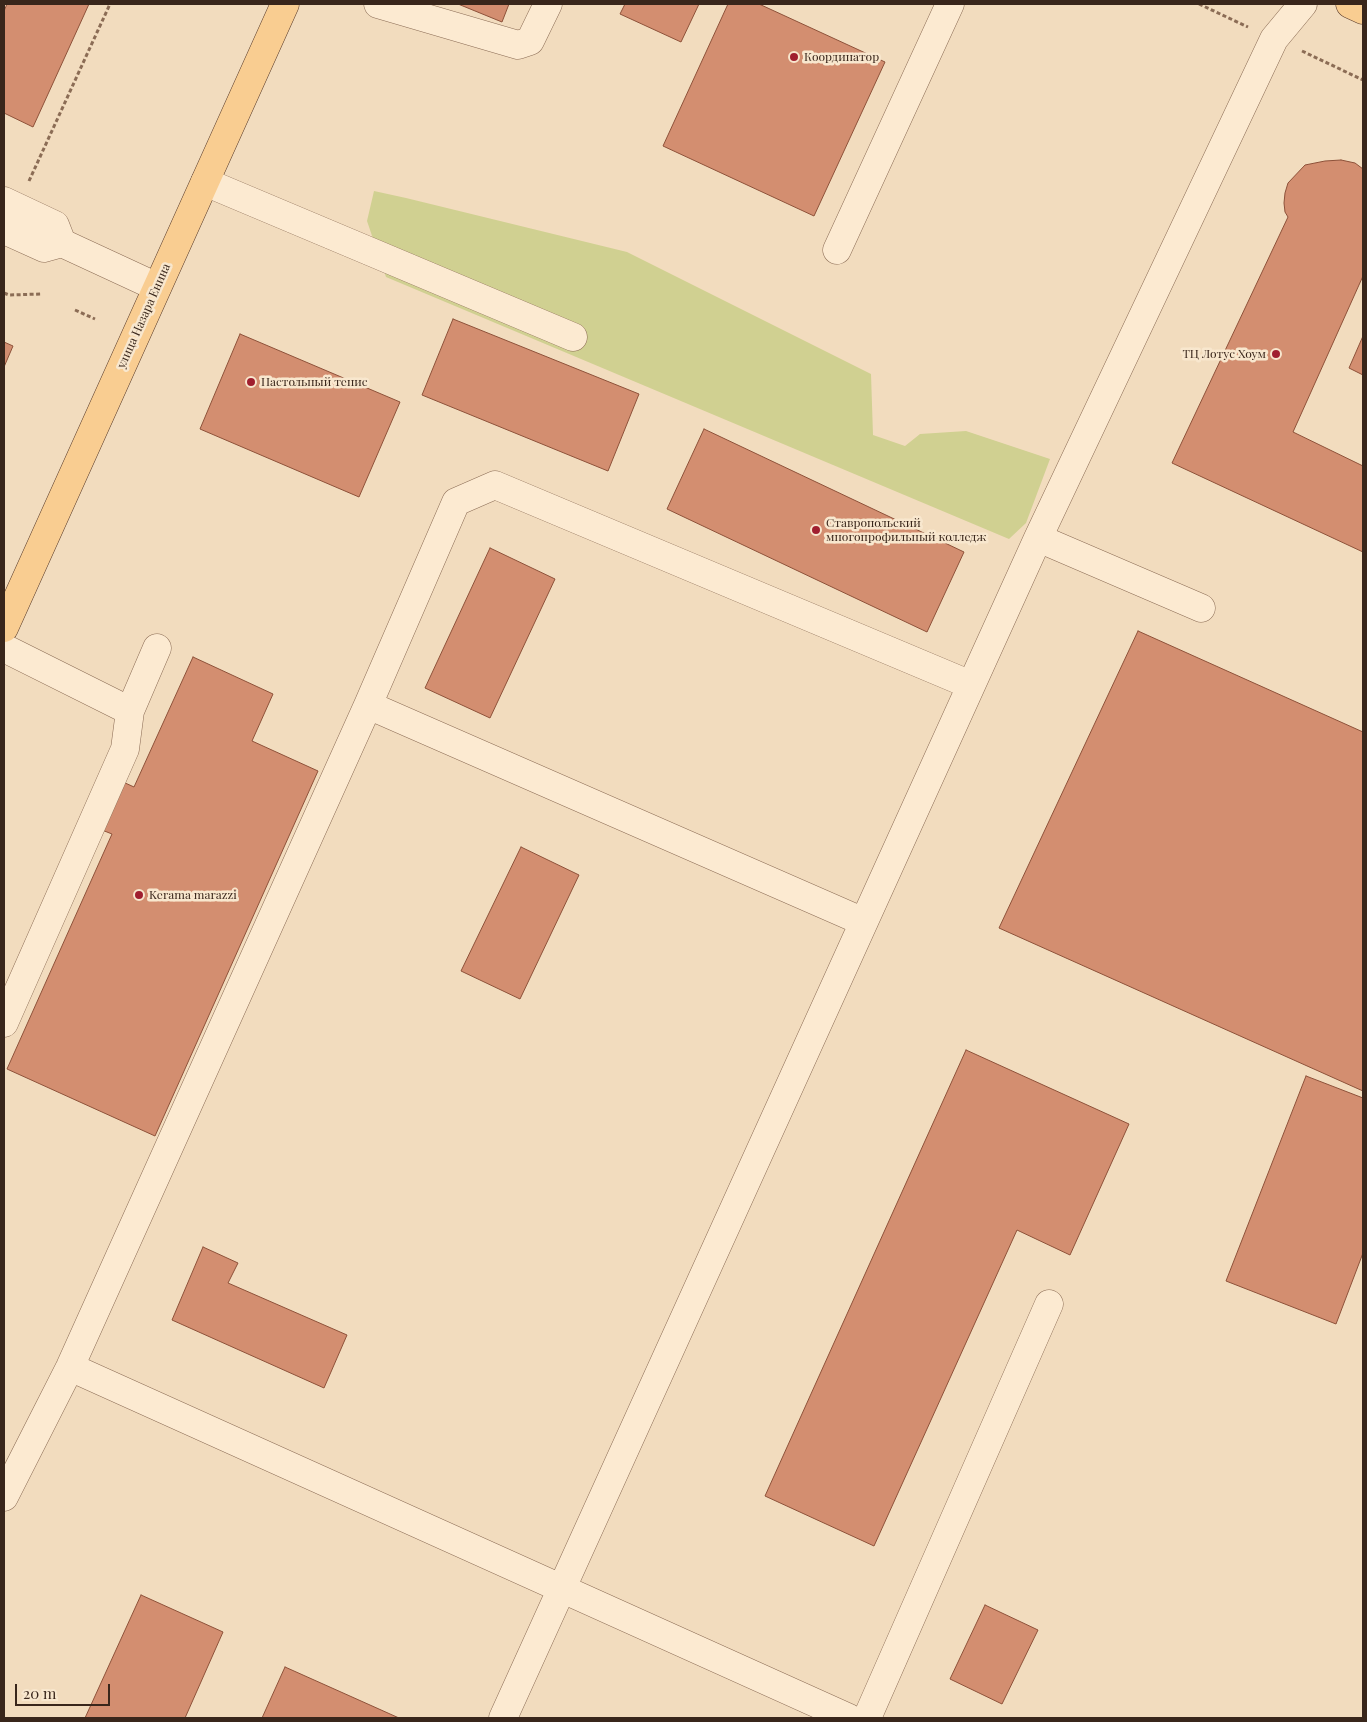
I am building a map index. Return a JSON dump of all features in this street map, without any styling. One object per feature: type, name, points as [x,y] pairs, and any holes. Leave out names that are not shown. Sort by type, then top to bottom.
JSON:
[{"type":"main road","name":"улица Назара Енина","points":[[4,628],[285,4]]},
{"type":"main road","points":[[1350,4],[1363,10]]},
{"type":"lane","points":[[378,4],[518,45],[530,42],[548,4]]},
{"type":"lane","points":[[837,250],[950,4]]},
{"type":"lane","points":[[503,1718],[1038,538],[1274,39],[1303,4]]},
{"type":"lane","points":[[205,182],[573,337]]},
{"type":"lane","points":[[4,201],[55,225],[62,244]]},
{"type":"lane","points":[[4,230],[44,248],[62,244],[157,287]]},
{"type":"lane","points":[[4,1497],[70,1367],[368,704],[456,502],[495,485],[971,685]]},
{"type":"lane","points":[[1038,538],[1201,608]]},
{"type":"lane","points":[[4,648],[130,711]]},
{"type":"lane","points":[[4,1023],[125,750],[130,711],[157,648]]},
{"type":"lane","points":[[368,704],[864,922]]},
{"type":"lane","points":[[867,1718],[1049,1304]]},
{"type":"lane","points":[[70,1367],[849,1718]]},
{"type":"path","points":[[26,186],[110,4]]},
{"type":"path","points":[[4,293],[10,295],[42,294]]},
{"type":"path","points":[[75,310],[95,319]]},
{"type":"green space","points":[[374,191],[627,252],[871,374],[873,435],[905,446],[920,434],[966,431],[1050,459],[1026,523],[1009,539],[386,277],[367,221]]},
{"type":"building","points":[[7,4],[89,4],[33,127],[4,113],[4,11]]},
{"type":"building","points":[[458,4],[509,4],[502,22]]},
{"type":"building","points":[[625,4],[699,4],[681,42],[620,14]]},
{"type":"building","points":[[728,4],[759,4],[885,62],[814,216],[663,146]]},
{"type":"building","name":"ТЦ Лотус Хоум","points":[[1341,160],[1355,163],[1363,169],[1363,276],[1293,432],[1363,466],[1363,552],[1172,463],[1288,217],[1285,212],[1284,203],[1288,183],[1305,165]]},
{"type":"building","points":[[453,319],[639,394],[608,471],[422,395]]},
{"type":"building","points":[[240,334],[400,402],[359,497],[200,429]]},
{"type":"building","points":[[1363,336],[1363,375],[1349,368]]},
{"type":"building","points":[[4,342],[13,346],[4,367]]},
{"type":"building","name":"Ставропольский многопрофильный колледж","points":[[704,429],[964,552],[927,632],[667,509]]},
{"type":"building","points":[[490,548],[555,579],[490,718],[425,688]]},
{"type":"building","points":[[1138,631],[1363,732],[1363,1091],[999,928]]},
{"type":"building","points":[[193,657],[273,694],[252,741],[318,771],[155,1136],[7,1069],[112,834],[102,830],[123,782],[134,787]]},
{"type":"building","points":[[521,847],[579,875],[520,999],[461,971]]},
{"type":"building","points":[[966,1050],[1129,1124],[1070,1255],[1017,1230],[874,1546],[765,1496]]},
{"type":"building","points":[[1306,1076],[1363,1098],[1363,1253],[1336,1324],[1226,1281]]},
{"type":"building","points":[[203,1247],[238,1263],[228,1283],[347,1335],[324,1388],[172,1320]]},
{"type":"building","points":[[141,1595],[223,1632],[185,1718],[85,1718]]},
{"type":"building","points":[[985,1605],[1038,1630],[1002,1704],[950,1679]]},
{"type":"building","points":[[285,1667],[399,1718],[262,1718]]},
{"type":"place","name":"Координатор","points":[[794,57]]},
{"type":"place","name":"ТЦ Лотус Хоум","points":[[1276,354]]},
{"type":"place","name":"Настольный тенис","points":[[251,382]]},
{"type":"place","name":"Ставропольский многопрофильный колледж","points":[[816,530]]},
{"type":"place","name":"Kerama marazzi","points":[[139,895]]}]
